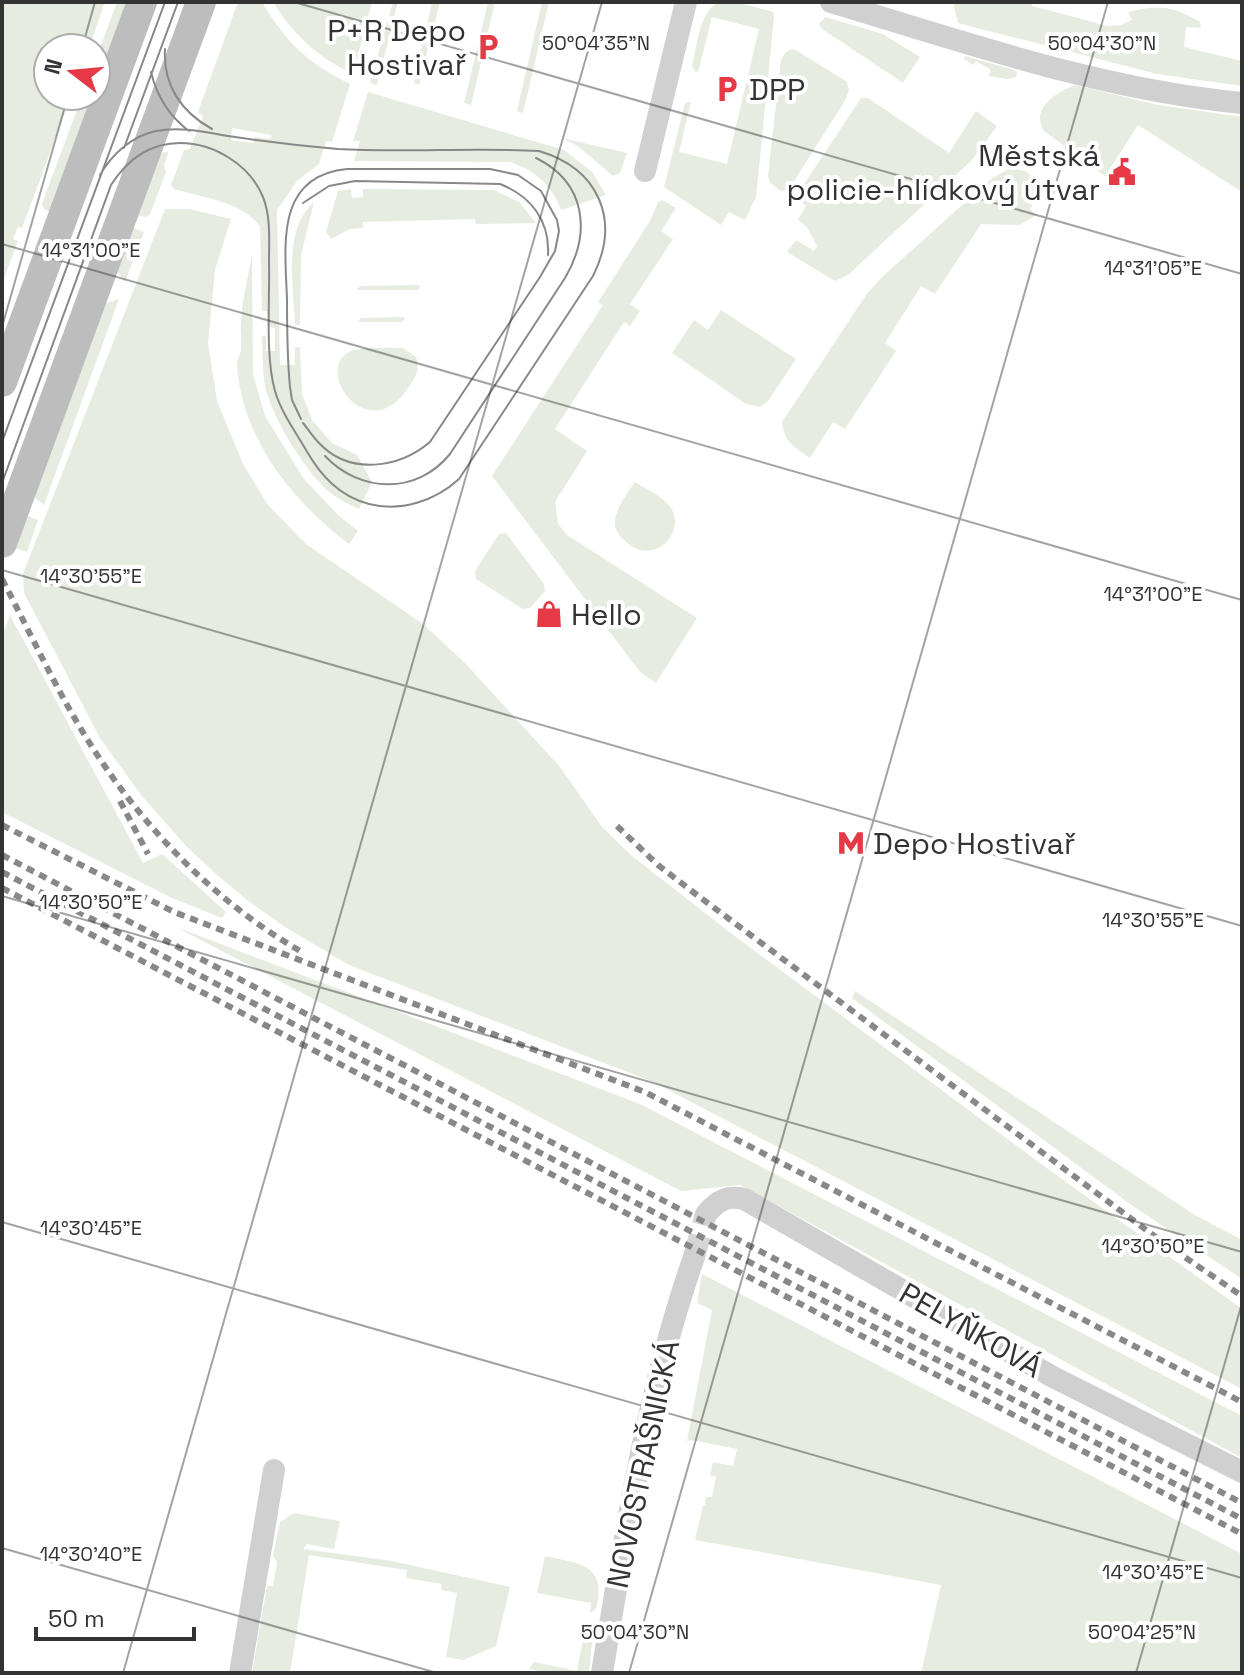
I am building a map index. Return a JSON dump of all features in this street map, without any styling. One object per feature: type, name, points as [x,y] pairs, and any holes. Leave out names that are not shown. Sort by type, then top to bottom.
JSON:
[{"type":"main road","points":[[2,382],[142,2]]},
{"type":"main road","points":[[2,542],[201,2]]},
{"type":"street","points":[[645,171],[686,2]]},
{"type":"street","points":[[831,2],[1103,78],[1167,92],[1242,103]]},
{"type":"street","name":"PELYŇKOVÁ","points":[[706,1214],[716,1202],[734,1197],[744,1199],[1053,1377],[1242,1472]]},
{"type":"street","name":"NOVOSTRAŠNICKÁ","points":[[602,1673],[645,1439],[679,1300],[694,1257]]},
{"type":"street","points":[[240,1673],[274,1470]]},
{"type":"shaded area","points":[[2,2],[105,2],[95,32],[32,32],[32,112],[65,112],[22,228],[18,227],[13,239],[18,241],[2,284]]},
{"type":"shaded area","points":[[117,2],[128,2],[112,46],[112,32],[106,32]]},
{"type":"shaded area","points":[[238,2],[262,2],[299,50],[321,68],[350,84],[332,142],[326,141],[319,164],[297,181],[277,210],[280,365],[295,365],[295,347],[300,347],[302,394],[312,420],[332,443],[357,455],[372,482],[359,509],[334,496],[314,476],[288,438],[268,398],[263,374],[262,336],[266,336],[266,351],[275,351],[275,328],[268,327],[267,311],[262,311],[260,227],[233,206],[174,189],[171,185],[184,150],[190,149],[203,116],[198,112]],"holes":[[[232,128],[271,135],[271,139],[255,137],[253,143],[231,140]]]},
{"type":"shaded area","points":[[273,2],[372,2],[353,74],[307,44]]},
{"type":"shaded area","points":[[393,2],[398,2],[377,85],[370,83]]},
{"type":"shaded area","points":[[432,2],[440,2],[419,85],[414,83]]},
{"type":"shaded area","points":[[488,2],[495,2],[471,105],[464,103]]},
{"type":"shaded area","points":[[542,2],[549,2],[523,113],[517,111]]},
{"type":"shaded area","points":[[719,2],[736,2],[773,12],[774,17],[756,197],[745,220],[729,212],[721,225],[664,187],[685,103],[691,102],[679,152],[727,164],[759,29],[712,17],[698,72],[695,71],[692,66],[703,21]]},
{"type":"shaded area","points":[[953,2],[1032,2],[1032,6],[1108,26],[1132,20],[1128,12],[1157,7],[1173,10],[1200,22],[1201,28],[1186,27],[1184,47],[1242,61],[1242,86],[1157,74],[958,23]]},
{"type":"shaded area","points":[[825,17],[883,34],[920,57],[903,83],[822,29],[819,24]]},
{"type":"shaded area","points":[[794,49],[847,82],[849,90],[789,189],[781,191],[770,183],[768,176],[781,59],[787,51]]},
{"type":"shaded area","points":[[965,56],[1014,70],[1016,77],[988,76],[991,70],[976,61],[973,65],[964,59]]},
{"type":"shaded area","points":[[1075,85],[1158,105],[1242,117],[1242,192],[1138,125],[1105,176],[1044,131],[1041,123],[1040,116],[1047,102]]},
{"type":"shaded area","points":[[368,92],[564,150],[592,172],[606,195],[561,210],[542,180],[510,162],[354,161],[360,141],[353,141]]},
{"type":"shaded area","points":[[861,98],[868,98],[949,153],[976,111],[997,126],[972,160],[848,275],[835,281],[787,252],[796,240],[814,251],[817,246],[806,226],[798,220],[806,206],[795,198]]},
{"type":"shaded area","points":[[76,112],[88,112],[51,212],[44,209],[42,204]]},
{"type":"shaded area","points":[[562,138],[627,153],[620,173],[613,176],[578,146]]},
{"type":"shaded area","points":[[169,151],[164,165],[166,172],[150,214],[146,217],[135,215],[157,154]]},
{"type":"shaded area","points":[[1010,168],[1026,171],[1037,183],[1037,195],[1030,209],[1036,215],[1020,225],[981,224],[935,294],[921,286],[885,343],[896,351],[845,429],[833,422],[810,458],[799,451],[788,439],[782,422],[866,295],[991,179]]},
{"type":"shaded area","points":[[351,189],[352,198],[363,197],[363,189],[494,190],[519,202],[536,223],[476,224],[475,219],[363,222],[363,228],[350,229],[331,239],[326,232],[338,191]]},
{"type":"shaded area","points":[[662,200],[676,208],[661,231],[673,239],[630,304],[640,311],[630,326],[624,322],[555,429],[587,451],[555,502],[558,524],[567,535],[697,618],[656,683],[640,672],[492,476],[603,305],[598,302]]},
{"type":"shaded area","points":[[314,202],[301,255],[300,325],[295,325],[292,277],[294,243],[297,228]]},
{"type":"shaded area","points":[[165,209],[190,209],[231,219],[215,270],[208,343],[217,401],[243,464],[268,505],[306,544],[423,624],[466,664],[560,767],[602,827],[632,856],[1037,1161],[1242,1309],[1242,1389],[651,1081],[349,965],[247,900],[186,846],[141,795],[100,738],[24,593],[23,574]]},
{"type":"shaded area","points":[[131,227],[144,232],[125,282],[115,269]]},
{"type":"shaded area","points":[[252,255],[253,374],[265,416],[304,479],[358,531],[349,544],[290,488],[260,443],[249,418],[237,365]]},
{"type":"shaded area","points":[[419,285],[417,290],[357,290],[360,286]]},
{"type":"shaded area","points":[[119,299],[44,505],[34,497],[104,304]]},
{"type":"shaded area","points":[[721,310],[796,359],[768,401],[760,407],[746,404],[672,353],[694,320],[708,330]]},
{"type":"shaded area","points":[[403,317],[402,322],[358,322],[361,318]]},
{"type":"shaded area","points":[[366,348],[403,348],[416,357],[418,367],[406,391],[391,405],[376,411],[362,408],[351,400],[342,389],[338,376],[339,363],[347,353]]},
{"type":"shaded area","points":[[635,482],[664,500],[675,518],[670,537],[654,549],[633,547],[616,528],[618,511]]},
{"type":"shaded area","points":[[26,515],[38,520],[27,552],[15,548]]},
{"type":"shaded area","points":[[506,533],[544,584],[545,591],[530,608],[523,609],[476,579],[475,571],[499,534]]},
{"type":"shaded area","points":[[10,615],[143,863],[162,854],[226,912],[222,918],[172,898],[2,812],[2,636]]},
{"type":"shaded area","points":[[176,927],[640,1104],[1242,1416],[1242,1458],[740,1185],[681,1191]]},
{"type":"shaded area","points":[[855,991],[1195,1215],[1242,1240],[1242,1279],[1130,1204],[852,998]]},
{"type":"shaded area","points":[[702,1274],[1242,1554],[1242,1673],[921,1673],[941,1585],[695,1540],[706,1497],[712,1497],[716,1477],[710,1475],[713,1462],[733,1466],[737,1449],[687,1441],[712,1310],[697,1303]]},
{"type":"shaded area","points":[[294,1513],[340,1521],[334,1549],[307,1544],[303,1549],[392,1561],[510,1587],[496,1646],[463,1660],[446,1657],[457,1593],[441,1590],[442,1584],[406,1578],[407,1570],[309,1555],[290,1673],[252,1673],[267,1586],[273,1586],[277,1563],[273,1555],[280,1522]]},
{"type":"shaded area","points":[[545,1556],[580,1564],[594,1575],[598,1583],[596,1609],[590,1613],[591,1603],[537,1593]]},
{"type":"shaded area","points":[[588,1628],[593,1631],[589,1673],[549,1673],[529,1669],[534,1662],[577,1671],[584,1633]]},
{"type":"tunnel","points":[[694,1257],[706,1214]]},
{"type":"tram line","points":[[2,442],[165,2]]},
{"type":"tram line","points":[[124,148],[178,2]]},
{"type":"tram line","points":[[165,49],[167,74],[176,96],[191,114],[212,129]]},
{"type":"tram line","points":[[151,72],[165,105],[189,131]]},
{"type":"tram line","points":[[2,483],[111,185],[124,168],[149,150],[180,143],[205,147],[240,166],[257,185],[266,205],[268,221],[269,345],[278,399],[293,429],[325,476],[349,496],[369,504],[393,507],[417,503],[450,487],[459,479],[593,276],[605,235],[599,199],[590,184],[577,170],[539,151],[338,149],[176,129],[147,133],[131,142],[110,160],[100,175]]},
{"type":"tram line","points":[[325,456],[355,477],[388,484],[421,477],[450,454],[565,278],[579,244],[581,227],[574,195],[566,181],[536,158]]},
{"type":"tram line","points":[[301,419],[290,387],[285,257],[289,216],[296,199],[307,185],[324,174],[347,169],[490,169],[518,175],[541,191],[557,220],[559,231],[555,251],[430,442],[404,458],[374,465],[360,464],[331,453],[303,423]]},
{"type":"tram line","points":[[303,203],[329,186],[355,181],[500,184],[521,195],[536,211],[546,231],[548,255]]},
{"type":"railway","points":[[2,579],[81,729],[137,809],[213,889],[271,933],[302,952]]},
{"type":"railway","points":[[120,801],[148,854]]},
{"type":"railway","points":[[2,825],[174,912],[645,1092],[1242,1402]]},
{"type":"railway","points":[[617,826],[658,865],[697,895],[1161,1241],[1242,1296]]},
{"type":"railway","points":[[2,855],[1242,1503]]},
{"type":"railway","points":[[2,872],[1242,1519]]},
{"type":"railway","points":[[2,888],[1242,1534]]},
{"type":"place","name":"P+R Depo Hostivař","points":[[488,47]]},
{"type":"place","name":"DPP","points":[[727,89]]},
{"type":"place","name":"Městská policie-hlídkový útvar","points":[[1122,172]]},
{"type":"place","name":"Hello","points":[[549,614]]},
{"type":"place","name":"Depo Hostivař","points":[[851,843]]}]
